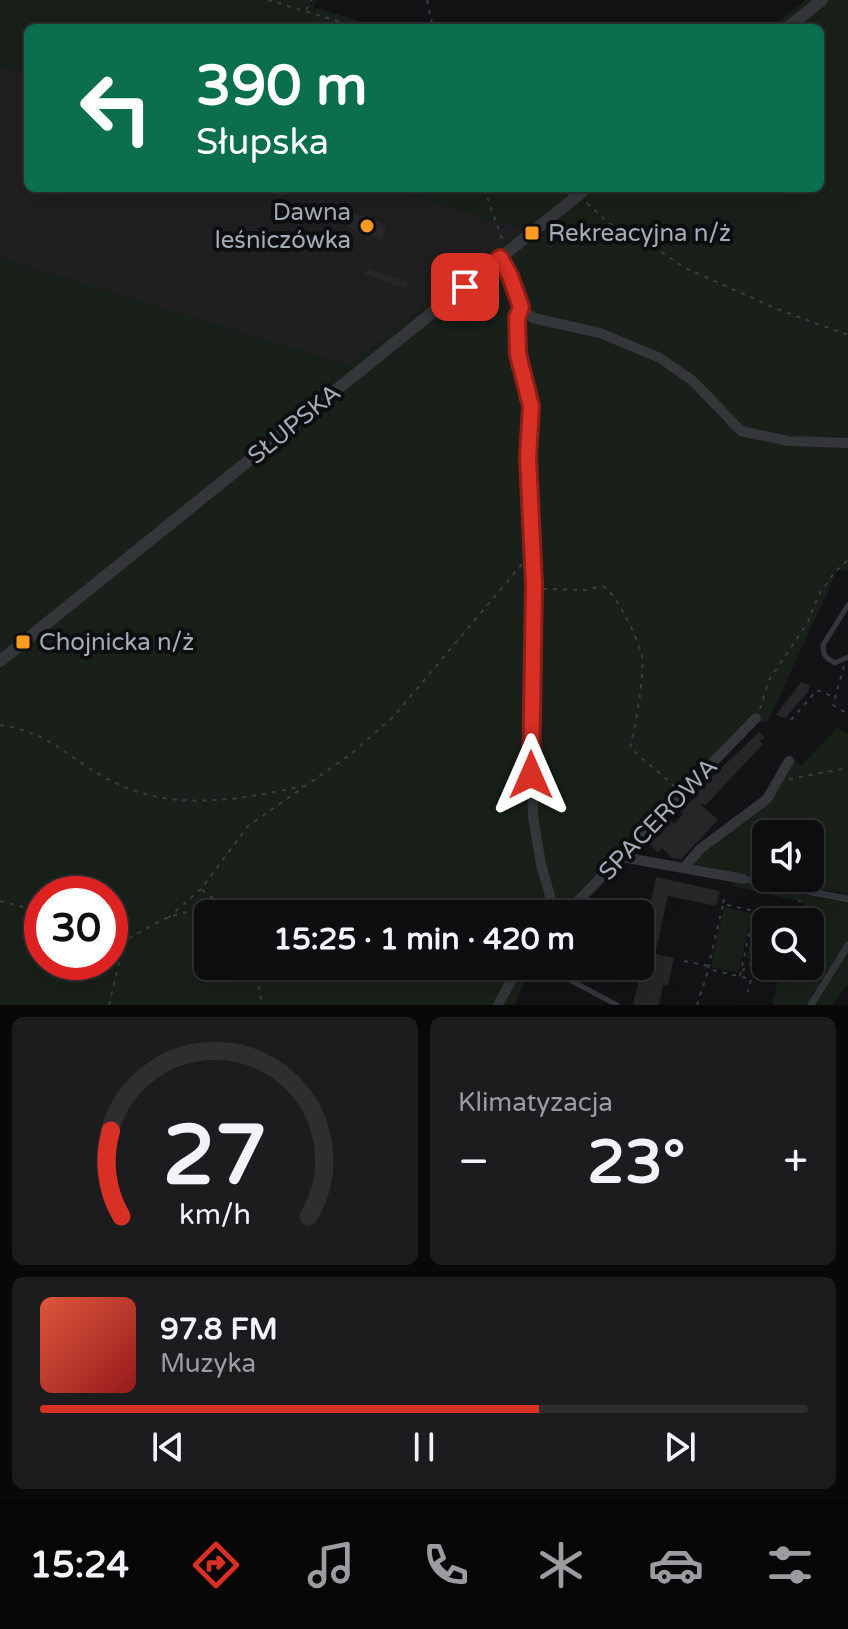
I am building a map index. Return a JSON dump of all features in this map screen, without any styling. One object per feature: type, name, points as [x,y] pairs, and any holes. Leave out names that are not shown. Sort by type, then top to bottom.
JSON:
[{"type":"street","points":[[792,24],[822,0]]},
{"type":"street","name":"SŁUPSKA","points":[[0,661],[502,253],[582,192]]},
{"type":"street","points":[[502,253],[521,307],[533,318],[600,333],[660,358],[693,381],[725,418],[741,431],[788,441],[848,443]]},
{"type":"street","points":[[521,307],[517,318],[518,354],[531,406],[528,457],[534,588],[533,817],[551,900]]},
{"type":"street","name":"SPACEROWA","points":[[579,900],[756,718]]},
{"type":"street","points":[[684,868],[700,849],[759,807],[772,792],[789,761]]},
{"type":"street","points":[[622,857],[848,899]]},
{"type":"street","points":[[811,1005],[848,945]]},
{"type":"street","points":[[498,1005],[511,980]]},
{"type":"lane","points":[[847,659],[835,663],[825,657],[823,645],[848,605]]},
{"type":"lane","points":[[570,980],[617,1005]]},
{"type":"path","points":[[268,0],[348,24]]},
{"type":"path","points":[[305,11],[311,0]]},
{"type":"path","points":[[427,0],[432,24]]},
{"type":"path","points":[[485,192],[502,253]]},
{"type":"path","points":[[584,192],[608,223],[639,236],[683,267],[777,309],[848,335]]},
{"type":"path","points":[[168,918],[201,889],[248,826],[351,754],[393,717],[532,553]]},
{"type":"path","points":[[756,718],[769,680],[808,622],[818,596],[834,573],[848,560]]},
{"type":"path","points":[[534,588],[560,592],[602,586],[615,597],[642,656],[635,732],[630,748],[683,794]]},
{"type":"path","points":[[847,659],[834,697],[834,708],[848,714]]},
{"type":"path","points":[[791,720],[817,690],[834,697]]},
{"type":"path","points":[[0,725],[28,729],[60,745],[101,776],[137,794],[188,801],[246,799],[304,786]]},
{"type":"path","points":[[780,775],[792,781],[805,774],[848,768]]},
{"type":"path","points":[[201,889],[216,900]]},
{"type":"path","points":[[697,1005],[725,896]]},
{"type":"path","points":[[0,901],[24,907]]},
{"type":"path","points":[[798,908],[799,902]]},
{"type":"path","points":[[723,904],[754,911],[740,976]]},
{"type":"path","points":[[128,939],[142,929],[168,918],[194,912]]},
{"type":"path","points":[[684,961],[751,979],[748,992]]},
{"type":"path","points":[[741,971],[752,961]]},
{"type":"path","points":[[109,1005],[115,980]]},
{"type":"path","points":[[258,980],[262,1005]]},
{"type":"shaded area","points":[[0,0],[317,0],[314,7],[369,24],[24,24],[24,73],[0,65]]},
{"type":"shaded area","points":[[805,0],[848,0],[848,572],[838,569],[768,721],[757,723],[587,900],[194,900],[194,980],[525,980],[515,1005],[0,1005],[0,258],[349,366],[519,229],[403,192],[824,192],[824,24],[775,24]]},
{"type":"shaded area","points":[[0,65],[24,73],[24,192],[404,192],[520,229],[349,366],[0,258]]},
{"type":"shaded area","points":[[837,728],[848,733],[848,894],[824,889],[824,820],[752,820],[752,875],[682,862],[698,846],[768,794],[790,756],[801,766]]},
{"type":"shaded area","points":[[735,882],[752,885],[752,890],[734,886]]},
{"type":"shaded area","points":[[759,892],[789,892],[848,903],[848,939],[824,979],[824,908],[803,908],[804,903]]},
{"type":"shaded area","points":[[724,907],[752,913],[738,973],[711,967]]},
{"type":"shaded area","points":[[752,934],[752,957],[746,958]]},
{"type":"shaded area","points":[[848,950],[848,984],[832,1005],[814,1005]]},
{"type":"shaded area","points":[[778,980],[823,980],[808,1005],[772,1005]]},
{"type":"building","name":"Dawna leśniczówka","points":[[353,212],[387,225],[382,240],[347,227]]},
{"type":"building","points":[[368,268],[408,282],[406,289],[365,274]]},
{"type":"building","points":[[801,682],[810,685],[808,692],[785,718],[776,715]]},
{"type":"building","points":[[759,732],[765,737],[760,741],[763,744],[706,805],[700,804],[718,820],[681,859],[672,858],[662,848],[658,852],[649,844],[671,821],[674,824],[683,814],[680,811],[696,796],[694,794]]},
{"type":"building","points":[[656,877],[720,891],[716,906],[668,896],[656,954],[674,958],[668,986],[663,985],[659,1005],[633,1005],[639,980],[654,980],[654,900],[651,900]]},
{"type":"place","name":"Dawna leśniczówka","points":[[367,226]]},
{"type":"place","name":"Rekreacyjna n/ż","points":[[532,233]]},
{"type":"place","name":"Chojnicka n/ż","points":[[23,642]]},
{"type":"route","points":[[465,287],[500,258],[521,307],[517,318],[518,354],[532,420],[528,444],[534,585],[531,775]]}]
